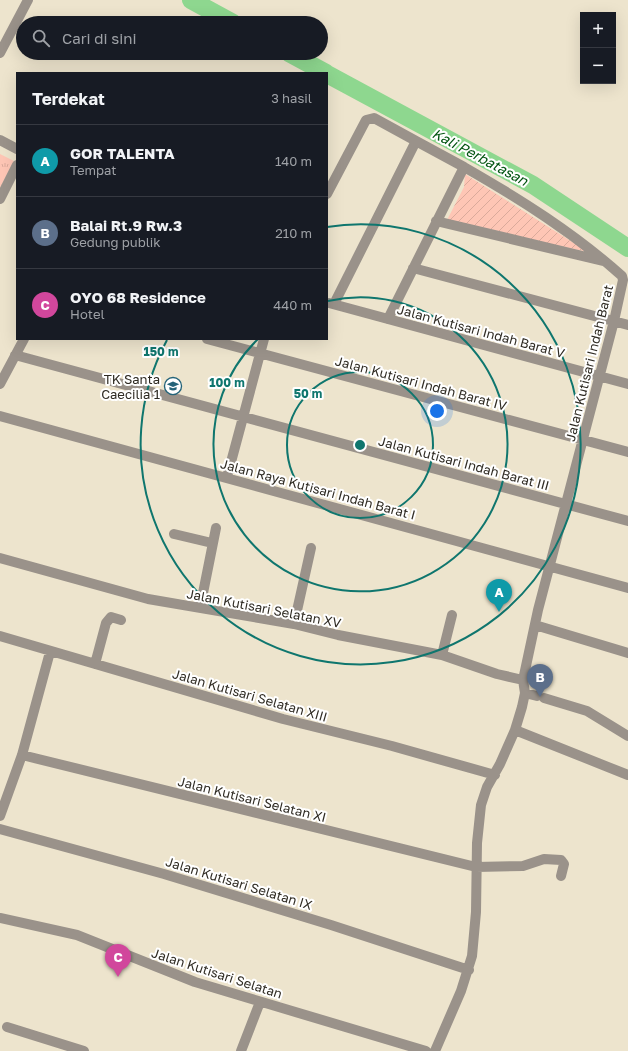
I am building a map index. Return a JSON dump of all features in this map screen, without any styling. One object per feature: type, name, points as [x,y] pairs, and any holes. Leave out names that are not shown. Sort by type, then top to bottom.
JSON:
[{"type":"street","points":[[17,16],[28,0]]},
{"type":"street","points":[[0,54],[4,36],[16,18]]},
{"type":"street","name":"Jalan Kutisari Indah Barat","points":[[328,192],[366,120],[374,118],[464,167],[534,209],[578,239],[623,278],[600,376],[538,610],[524,680],[525,693],[515,730],[495,775],[487,787],[481,805],[476,867],[475,927],[469,970],[435,1051]]},
{"type":"street","points":[[0,140],[16,148]]},
{"type":"street","points":[[330,303],[416,141]]},
{"type":"street","points":[[0,199],[16,167]]},
{"type":"street","points":[[388,319],[464,167]]},
{"type":"street","points":[[436,221],[605,261]]},
{"type":"street","points":[[413,268],[628,325]]},
{"type":"street","name":"Jalan Kutisari Indah Barat V","points":[[330,303],[628,384]]},
{"type":"street","points":[[0,384],[23,340]]},
{"type":"street","name":"Jalan Kutisari Indah Barat IV","points":[[211,340],[628,452]]},
{"type":"street","points":[[227,477],[264,340]]},
{"type":"street","name":"Jalan Kutisari Indah Barat III","points":[[15,355],[628,521]]},
{"type":"street","name":"Jalan Raya Kutisari Indah Barat I","points":[[0,416],[550,565],[628,588]]},
{"type":"street","points":[[200,608],[216,528]]},
{"type":"street","points":[[174,534],[212,543]]},
{"type":"street","points":[[294,624],[311,548]]},
{"type":"street","name":"Jalan Kutisari Selatan XV","points":[[0,558],[98,587],[148,599],[294,624],[338,635],[442,655],[497,674],[524,680]]},
{"type":"street","points":[[442,655],[452,615]]},
{"type":"street","points":[[95,664],[106,622],[111,618],[120,620]]},
{"type":"street","points":[[535,624],[628,652]]},
{"type":"street","name":"Jalan Kutisari Selatan XIII","points":[[0,636],[50,652],[283,719],[392,746],[495,775]]},
{"type":"street","points":[[0,816],[22,755],[50,652]]},
{"type":"street","points":[[525,693],[587,711],[628,736]]},
{"type":"street","points":[[515,730],[628,775]]},
{"type":"street","name":"Jalan Kutisari Selatan XI","points":[[22,755],[476,867],[523,866],[544,859],[558,860],[563,862],[561,876]]},
{"type":"street","name":"Jalan Kutisari Selatan IX","points":[[0,829],[164,874],[331,925],[469,970]]},
{"type":"street","name":"Jalan Kutisari Selatan","points":[[0,918],[77,935],[167,972],[260,1002],[426,1051]]},
{"type":"street","points":[[241,1051],[260,1002]]},
{"type":"street","points":[[7,1027],[84,1051]]},
{"type":"green space","points":[[0,154],[14,161],[0,188]]},
{"type":"green space","points":[[465,174],[588,252],[446,222],[464,187]]},
{"type":"waterway","name":"Kali Perbatasan","points":[[191,0],[220,16]]},
{"type":"waterway","name":"Kali Perbatasan","points":[[302,60],[324,72]]},
{"type":"waterway","name":"Kali Perbatasan","points":[[328,75],[533,185],[628,248]]},
{"type":"place","name":"TK Santa Caecilia 1","points":[[173,386]]},
{"type":"place","name":"GOR TALENTA","points":[[499,612]]},
{"type":"place","name":"Balai Rt.9 Rw.3","points":[[540,697]]},
{"type":"place","name":"OYO 68 Residence","points":[[118,977]]}]
